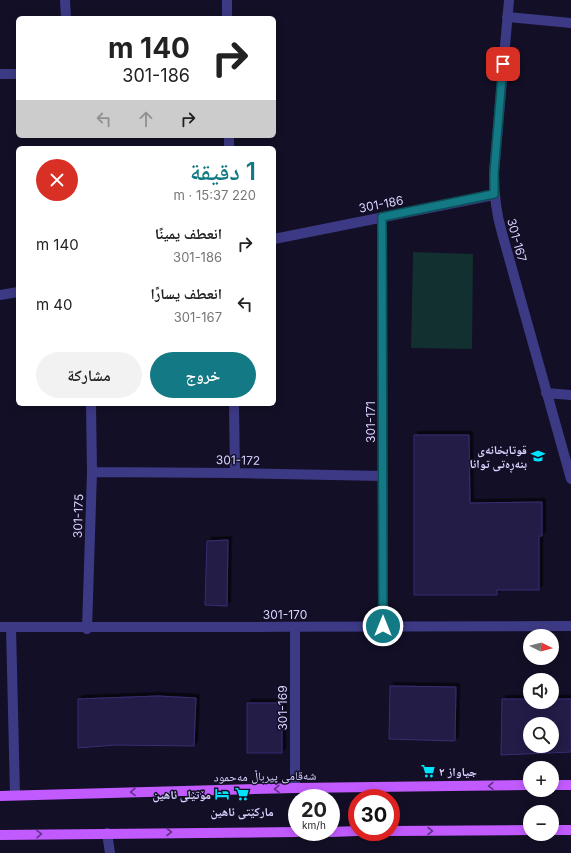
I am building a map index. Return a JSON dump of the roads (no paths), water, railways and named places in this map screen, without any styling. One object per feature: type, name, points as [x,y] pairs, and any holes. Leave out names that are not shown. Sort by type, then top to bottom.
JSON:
[{"type":"main road","name":"شەقامی پیرباڵ مەحمود","points":[[0,796],[295,788],[523,785]]},
{"type":"main road","points":[[559,785],[571,785]]},
{"type":"main road","points":[[400,831],[523,830]]},
{"type":"main road","points":[[559,830],[571,830]]},
{"type":"main road","points":[[0,835],[288,832]]},
{"type":"street","points":[[65,0],[66,16]]},
{"type":"street","points":[[227,0],[227,16]]},
{"type":"street","name":"301-167","points":[[509,0],[506,17],[494,173],[494,194],[502,233],[571,479]]},
{"type":"street","points":[[506,17],[571,23]]},
{"type":"street","points":[[0,74],[16,74]]},
{"type":"street","name":"301-186","points":[[276,239],[494,194]]},
{"type":"street","name":"301-171","points":[[382,217],[383,626]]},
{"type":"street","points":[[0,295],[16,292]]},
{"type":"street","points":[[546,393],[571,395]]},
{"type":"street","name":"301-175","points":[[87,629],[92,472],[91,406]]},
{"type":"street","points":[[234,406],[235,473]]},
{"type":"street","name":"301-172","points":[[92,472],[383,476]]},
{"type":"street","name":"301-170","points":[[0,627],[87,629],[571,626]]},
{"type":"street","name":"301-169","points":[[295,627],[295,788]]},
{"type":"street","points":[[11,628],[15,795]]},
{"type":"street","points":[[107,833],[110,853]]},
{"type":"place","name":"قوتابخانەی بنەڕەتی توانا","points":[[538,456]]},
{"type":"place","name":"جیاواز ٢","points":[[428,771]]},
{"type":"place","name":"مۆتێلی ئاهین","points":[[222,794]]},
{"type":"place","name":"مارکێتی ئاهین","points":[[242,794]]}]
